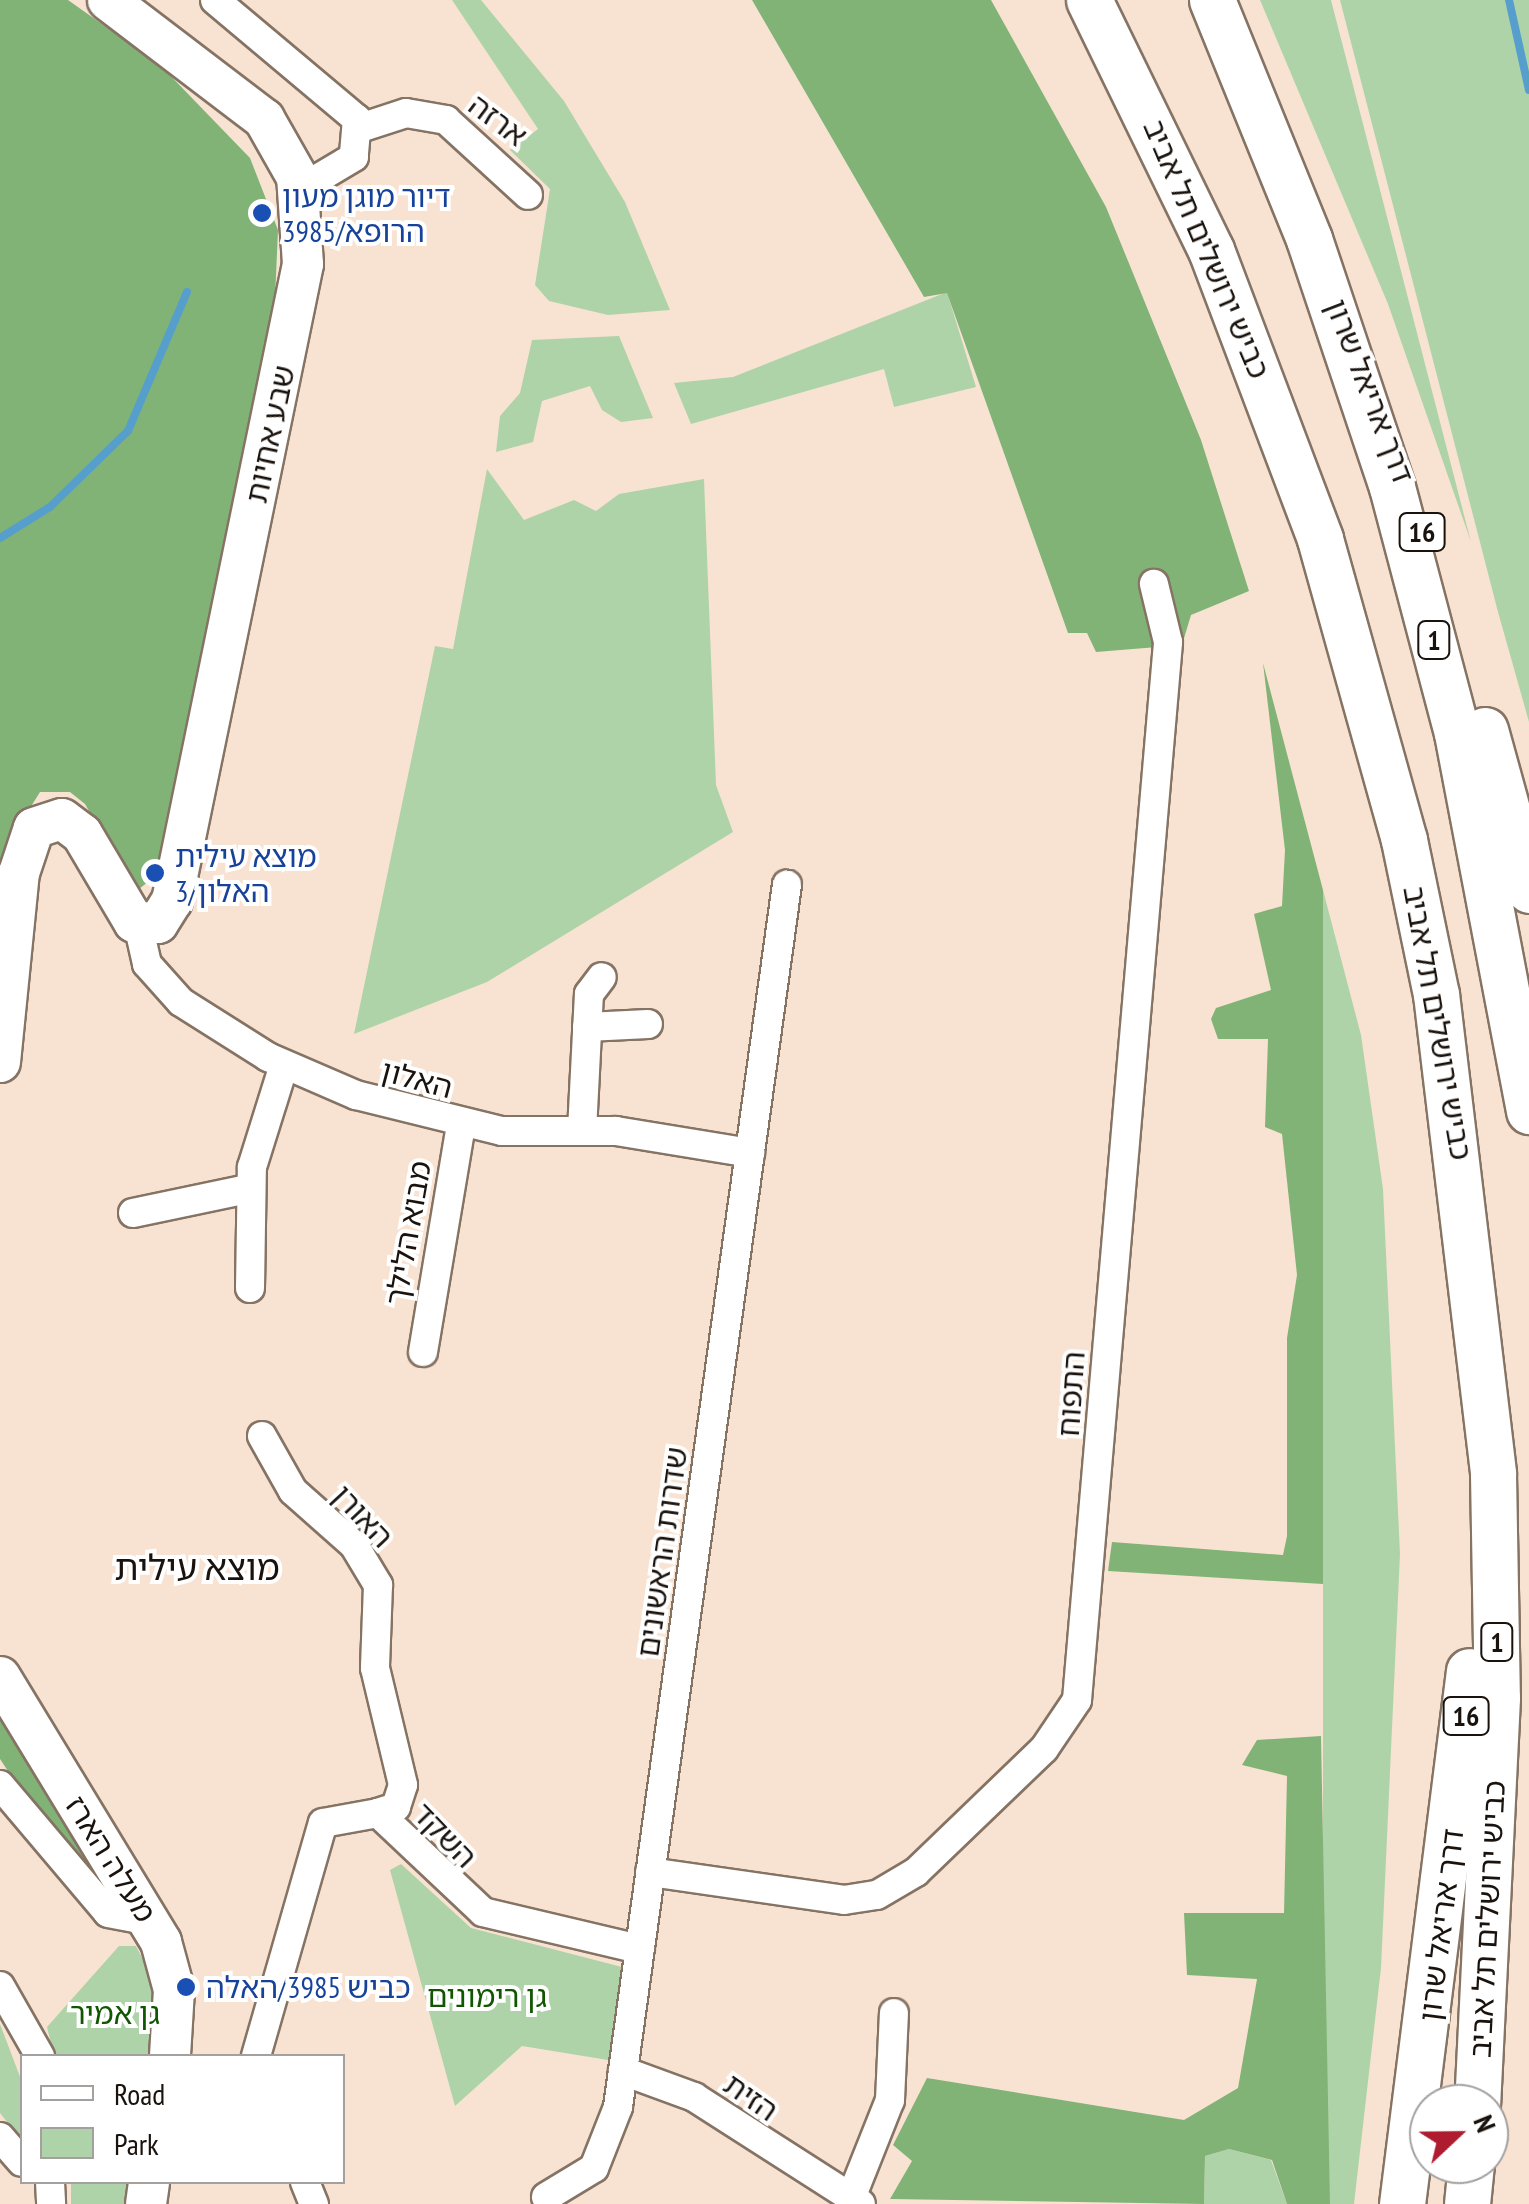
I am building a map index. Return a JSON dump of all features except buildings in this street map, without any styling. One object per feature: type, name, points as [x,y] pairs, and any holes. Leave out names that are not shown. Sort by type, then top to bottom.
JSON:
[{"type":"highway","name":"כביש ירושלים תל אביב","points":[[1089,0],[1211,250],[1320,540],[1404,840],[1470,1224],[1493,1474],[1497,1680],[1478,2084]]},
{"type":"highway","name":"1","points":[[1212,0],[1287,183],[1426,610],[1529,1111]]},
{"type":"highway","name":"דרך אריאל שרון","points":[[1287,183],[1420,527],[1529,890]]},
{"type":"highway","name":"דרך אריאל שרון","points":[[1402,2204],[1468,1693],[1477,1536],[1470,1224]]},
{"type":"main road","name":"שבע אחיות","points":[[108,0],[246,100],[279,139],[300,189],[298,296],[178,880],[166,914],[138,924]]},
{"type":"main road","points":[[0,1062],[18,873],[34,828],[52,818],[72,824],[120,910],[138,924]]},
{"type":"main road","name":"מעלה הארז","points":[[0,1677],[150,1920],[174,1990],[170,2054]]},
{"type":"street","points":[[215,0],[344,104],[360,128],[347,166],[300,189]]},
{"type":"street","name":"ארזה","points":[[360,128],[395,115],[436,116],[467,132],[528,194]]},
{"type":"street","name":"התפוח","points":[[650,1872],[844,1900],[880,1894],[924,1865],[1044,1749],[1077,1700],[1168,642],[1154,584]]},
{"type":"street","name":"שדרות הראשונים","points":[[546,2197],[594,2168],[623,2072],[787,885]]},
{"type":"street","name":"האלון","points":[[138,924],[147,964],[169,992],[284,1065],[461,1124],[582,1130],[750,1154]]},
{"type":"street","points":[[582,1130],[590,994],[602,978]]},
{"type":"street","points":[[587,1027],[648,1024]]},
{"type":"street","points":[[250,1288],[248,1189],[284,1065]]},
{"type":"street","name":"מבוא הלילך","points":[[424,1352],[461,1124]]},
{"type":"street","points":[[134,1213],[248,1189]]},
{"type":"street","name":"האורן","points":[[262,1436],[293,1491],[354,1546],[378,1585],[375,1668],[403,1784],[396,1806],[378,1813]]},
{"type":"street","points":[[0,1785],[108,1914],[150,1920]]},
{"type":"street","name":"השקד","points":[[257,2054],[313,1834],[324,1823],[378,1813],[483,1912],[640,1949]]},
{"type":"street","points":[[0,1986],[39,2054]]},
{"type":"street","points":[[844,2199],[890,2100],[894,2013]]},
{"type":"street","name":"הזית","points":[[623,2072],[694,2097],[844,2199]]},
{"type":"street","points":[[0,2137],[20,2160]]},
{"type":"green space","points":[[0,0],[68,0],[161,66],[250,158],[278,230],[273,344],[161,872],[135,892],[85,804],[70,792],[40,792],[7,845],[0,932]]},
{"type":"green space","points":[[452,0],[481,0],[564,101],[625,202],[670,310],[608,315],[549,301],[535,285],[550,189],[510,150],[538,129]]},
{"type":"green space","points":[[752,0],[991,0],[1106,207],[1201,440],[1249,591],[1191,615],[1182,645],[1096,652],[1087,633],[1068,633],[947,293],[924,297]]},
{"type":"green space","points":[[1260,0],[1331,0],[1471,542],[1388,304]]},
{"type":"green space","points":[[1340,0],[1529,0],[1529,722],[1498,612]]},
{"type":"green space","points":[[947,292],[976,387],[894,407],[884,369],[691,424],[674,383],[733,377]]},
{"type":"green space","points":[[619,336],[653,418],[621,422],[602,410],[590,386],[542,401],[533,442],[496,452],[500,416],[520,393],[532,340]]},
{"type":"green space","points":[[487,469],[524,520],[574,500],[596,511],[619,494],[704,479],[716,785],[733,832],[487,982],[354,1034],[435,646],[453,649]]},
{"type":"green space","points":[[1263,663],[1323,890],[1323,1584],[1108,1571],[1112,1542],[1283,1555],[1287,1536],[1287,1338],[1297,1275],[1282,1134],[1265,1127],[1268,1039],[1218,1039],[1211,1019],[1216,1008],[1271,990],[1254,914],[1282,906],[1285,850]]},
{"type":"green space","points":[[1323,890],[1361,1035],[1383,1189],[1400,1554],[1381,1968],[1354,2204],[1330,2204],[1323,2149]]},
{"type":"green space","points":[[0,1703],[111,1887],[41,1821],[0,1759]]},
{"type":"green space","points":[[1321,1736],[1330,2204],[1287,2204],[1272,2160],[1229,2149],[1205,2156],[1204,2204],[890,2199],[912,2161],[893,2145],[927,2078],[1184,2120],[1238,2088],[1257,1979],[1187,1975],[1184,1913],[1284,1913],[1287,1776],[1242,1765],[1257,1740]]},
{"type":"green space","name":"גן רימונים","points":[[401,1864],[471,1928],[622,1967],[614,2061],[522,2046],[455,2106],[390,1870]]},
{"type":"green space","name":"גן אמיר","points":[[119,1946],[136,1946],[155,1983],[151,2054],[54,2054],[47,2027]]},
{"type":"green space","points":[[0,2024],[20,2077],[20,2138],[0,2113]]},
{"type":"green space","points":[[1229,2149],[1271,2160],[1287,2204],[1204,2204],[1205,2156]]},
{"type":"green space","points":[[71,2184],[132,2184],[132,2204],[71,2204]]},
{"type":"waterway","points":[[1509,0],[1529,90]]},
{"type":"waterway","points":[[0,538],[50,507],[128,431],[187,292]]},
{"type":"place","name":"דיור מוגן מעון הרופא/3985","points":[[262,213]]},
{"type":"place","name":"מוצא עילית 3/האלון","points":[[155,873]]},
{"type":"place","name":"כביש 3985/האלה","points":[[186,1987]]},
{"type":"district","name":"מוצא עילית","points":[[197,1567]]}]
